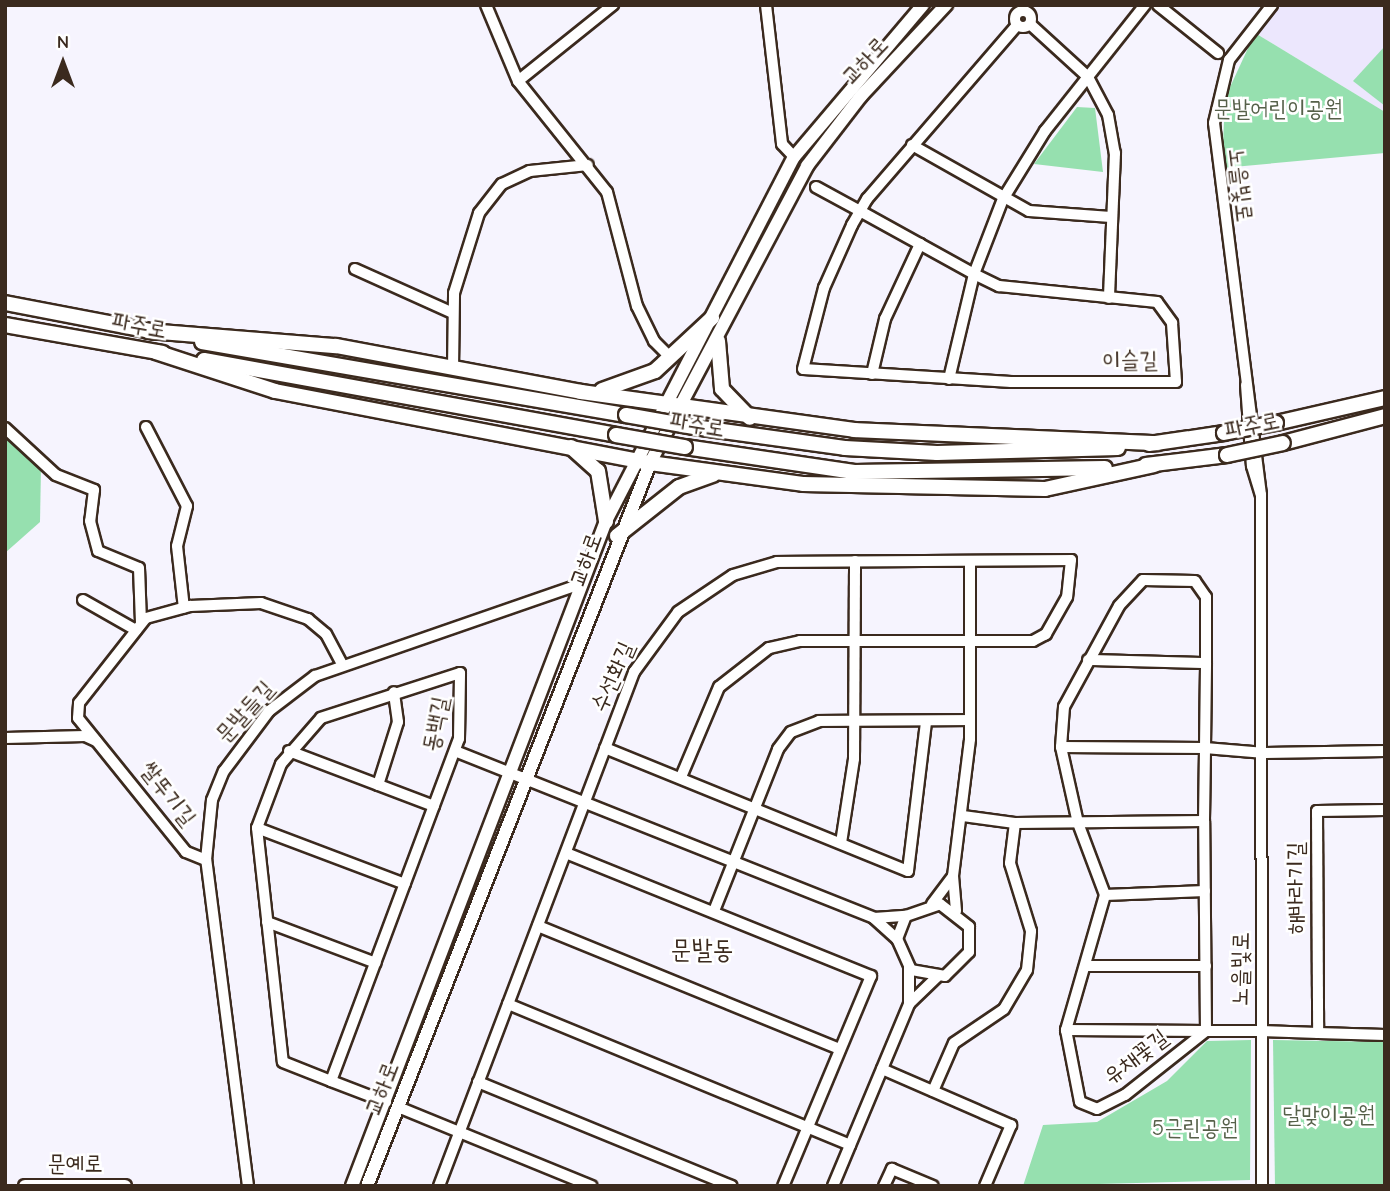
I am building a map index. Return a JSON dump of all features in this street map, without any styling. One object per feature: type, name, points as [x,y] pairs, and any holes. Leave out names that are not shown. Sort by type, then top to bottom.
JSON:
[{"type":"main road","name":"파주로","points":[[5,303],[148,331],[626,415],[845,449],[1030,455],[1157,443],[1224,433],[1385,398]]},
{"type":"main road","points":[[581,392],[616,389],[671,358],[712,318]]},
{"type":"main road","name":"파주로","points":[[5,325],[685,447],[854,472],[1029,474],[1154,465],[1227,455],[1385,416]]},
{"type":"main road","points":[[148,331],[284,340],[581,392],[750,418],[854,430],[1157,443]]},
{"type":"main road","points":[[718,341],[722,389],[750,418]]},
{"type":"main road","points":[[156,352],[275,391],[644,462],[844,489],[971,492],[1045,489],[1154,465]]},
{"type":"main road","points":[[570,446],[598,471],[606,521]]},
{"type":"main road","points":[[617,536],[679,487],[719,473]]},
{"type":"street","points":[[486,5],[518,80],[589,165],[607,192],[637,306],[654,341],[671,358]]},
{"type":"street","points":[[518,80],[613,5]]},
{"type":"street","points":[[766,5],[782,144],[794,157]]},
{"type":"street","name":"교하로","points":[[352,1186],[392,1104],[526,779],[644,462],[669,405],[794,157],[923,5]]},
{"type":"street","name":"교하로","points":[[368,1186],[392,1104],[578,585],[606,521],[644,462],[685,407],[807,166],[861,96],[946,5]]},
{"type":"street","points":[[1006,5],[1025,16],[1088,77],[1113,134],[1109,298]]},
{"type":"street","points":[[950,379],[974,274],[1003,199],[1088,77],[1145,5]]},
{"type":"street","points":[[1158,5],[1218,53]]},
{"type":"street","name":"노을빛로","points":[[1262,1186],[1265,752],[1261,495],[1252,466],[1246,386],[1214,123],[1229,60],[1272,5]]},
{"type":"street","name":"이슬길","points":[[816,187],[860,211],[920,244],[974,274],[1033,294],[1157,302],[1170,314],[1176,382],[950,379],[803,369],[824,288],[860,211],[912,145],[1025,16]]},
{"type":"street","points":[[912,145],[1003,199],[1042,214],[1111,217]]},
{"type":"street","points":[[453,368],[453,313],[462,257],[479,213],[502,184],[530,171],[589,165]]},
{"type":"street","points":[[872,374],[885,319],[920,244]]},
{"type":"street","points":[[355,269],[453,313]]},
{"type":"street","points":[[146,427],[187,506],[177,546],[184,608]]},
{"type":"street","points":[[5,428],[56,475],[94,490],[90,521],[99,551],[139,568],[138,627]]},
{"type":"street","name":"수선화길","points":[[439,1186],[641,658],[691,601],[756,567],[855,561],[1071,560],[1067,597],[1041,639],[784,643],[740,665],[711,700],[681,777]]},
{"type":"street","points":[[841,843],[855,720],[855,561]]},
{"type":"street","points":[[909,1004],[937,977],[956,971],[969,952],[969,927],[956,911],[953,876],[963,816],[970,720],[970,562]]},
{"type":"street","points":[[1205,891],[1105,895],[1078,823],[1061,747],[1064,707],[1119,606],[1143,580],[1195,581],[1206,597],[1206,1031]]},
{"type":"street","name":"문발들길","points":[[248,1186],[206,860],[212,800],[238,747],[293,690],[342,664],[578,585]]},
{"type":"street","points":[[83,600],[138,627],[184,608],[261,603],[308,619],[326,634],[342,664]]},
{"type":"street","name":"쌀뚜기길","points":[[138,627],[79,703],[78,718],[103,745],[186,852],[206,860]]},
{"type":"street","points":[[1088,660],[1206,663]]},
{"type":"street","name":"동백길","points":[[331,1081],[455,751],[464,709],[460,673],[335,710],[289,751],[257,828],[284,1062],[331,1081],[392,1104]]},
{"type":"street","name":"동백길","points":[[378,785],[398,722],[394,692]]},
{"type":"street","points":[[714,911],[755,807],[791,732],[807,723],[855,720],[970,720]]},
{"type":"street","name":"수선화길","points":[[605,748],[908,870],[926,722]]},
{"type":"street","points":[[5,738],[85,736],[103,745]]},
{"type":"street","points":[[1061,747],[1205,748],[1265,752],[1385,751]]},
{"type":"street","points":[[289,751],[434,806]]},
{"type":"street","points":[[455,751],[874,918],[897,939],[909,967],[909,1004],[833,1186]]},
{"type":"street","name":"해바라기길","points":[[1318,1033],[1317,811],[1385,810]]},
{"type":"street","points":[[963,816],[1015,823],[1204,821]]},
{"type":"street","points":[[933,1091],[954,1043],[1004,1009],[1027,970],[1031,931],[1010,863],[1015,823]]},
{"type":"street","points":[[257,828],[405,884]]},
{"type":"street","points":[[566,853],[871,976],[783,1186]]},
{"type":"street","points":[[874,918],[906,916],[932,904],[953,876]]},
{"type":"street","name":"유채꽃길","points":[[1105,895],[1066,1030],[1080,1102],[1087,1109],[1125,1096],[1206,1031]]},
{"type":"street","points":[[932,904],[956,911]]},
{"type":"street","points":[[897,939],[906,916]]},
{"type":"street","points":[[267,922],[376,962]]},
{"type":"street","points":[[538,926],[840,1049]]},
{"type":"street","points":[[1085,966],[1206,966]]},
{"type":"street","points":[[909,967],[937,977]]},
{"type":"street","points":[[508,1004],[850,1145]]},
{"type":"street","name":"유채꽃길","points":[[1066,1030],[1261,1031]]},
{"type":"street","points":[[1261,1031],[1385,1035]]},
{"type":"street","points":[[882,1069],[1011,1125],[985,1186]]},
{"type":"street","points":[[478,1082],[732,1186]]},
{"type":"street","points":[[392,1104],[592,1186]]},
{"type":"street","points":[[884,1186],[892,1169],[933,1186]]},
{"type":"street","name":"문예로","points":[[25,1186],[125,1186]]},
{"type":"shaded area","points":[[1279,5],[1385,5],[1385,112],[1255,33]]},
{"type":"green space","name":"문발어린이공원","points":[[1255,33],[1385,112],[1385,153],[1222,168],[1225,98]]},
{"type":"green space","points":[[1385,46],[1385,106],[1353,81]]},
{"type":"green space","points":[[1077,107],[1095,108],[1103,172],[1034,164]]},
{"type":"green space","points":[[5,434],[41,467],[40,522],[5,553]]},
{"type":"green space","name":"5근린공원","points":[[1251,1040],[1250,1180],[1023,1186],[1043,1125],[1097,1122],[1167,1081],[1207,1041]]},
{"type":"green space","name":"달맞이공원","points":[[1273,1040],[1385,1042],[1385,1186],[1275,1186]]},
{"type":"district","name":"문발동","points":[[702,951]]}]
